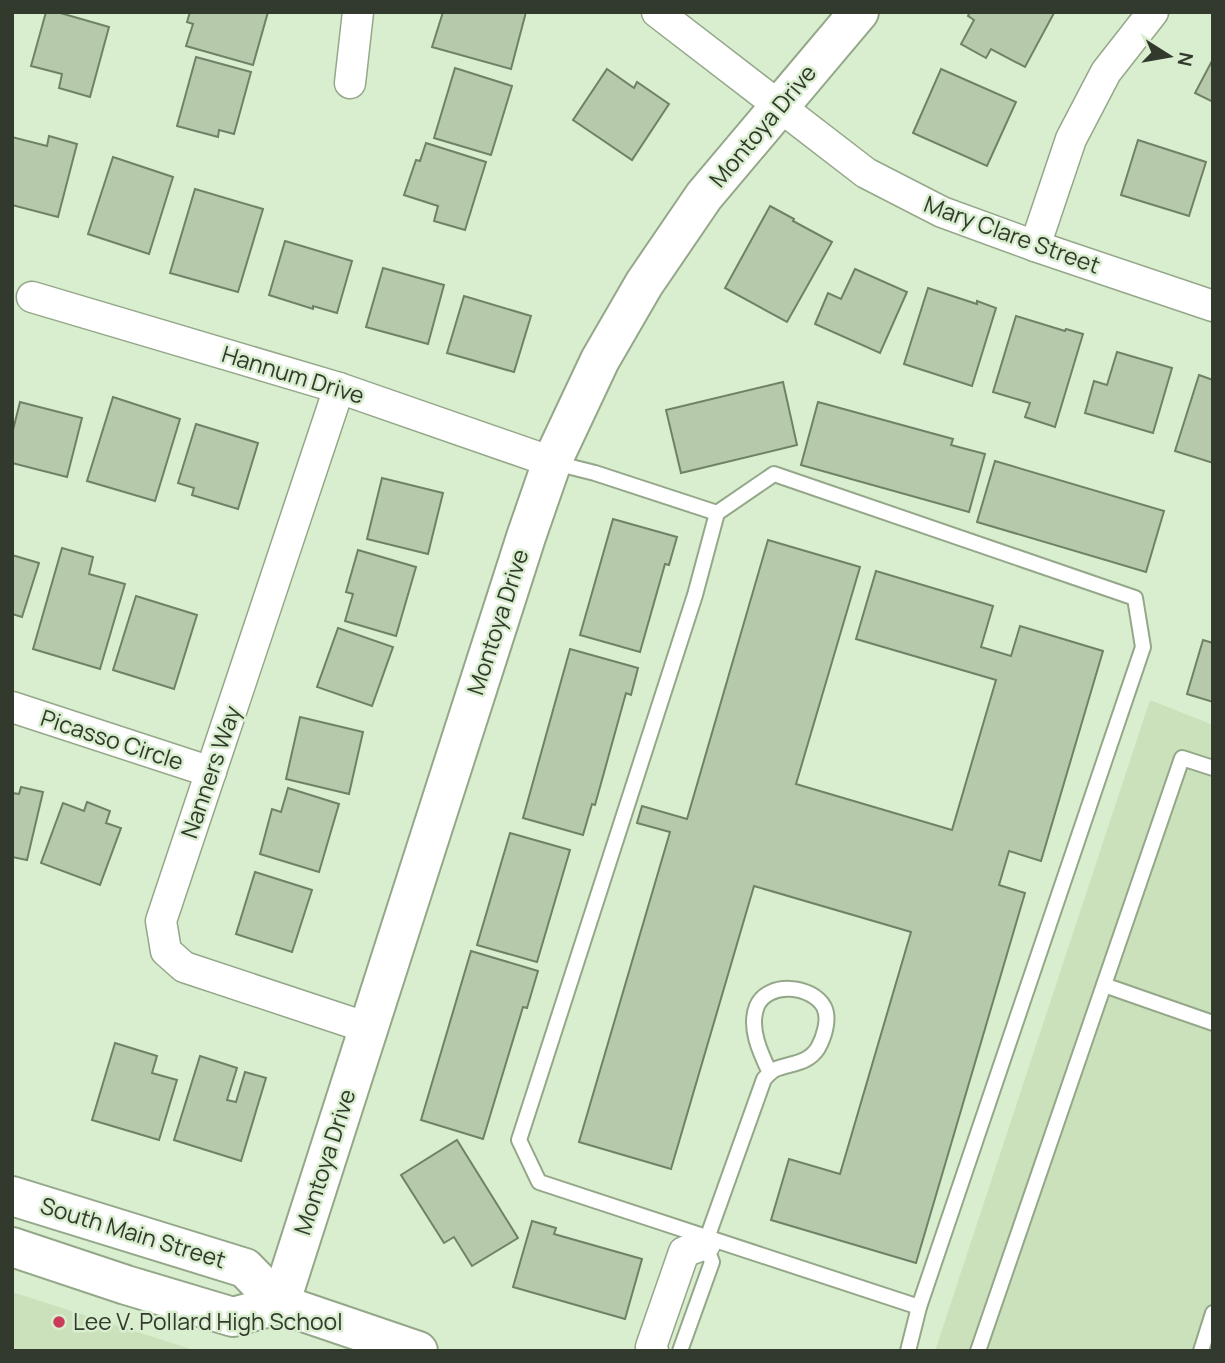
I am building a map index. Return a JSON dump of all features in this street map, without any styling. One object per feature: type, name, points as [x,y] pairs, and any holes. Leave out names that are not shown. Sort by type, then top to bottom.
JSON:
[{"type":"street","points":[[351,83],[358,12]]},
{"type":"street","name":"Mary Clare Street","points":[[657,12],[866,173],[942,212],[1213,306]]},
{"type":"street","name":"Montoya Drive","points":[[280,1304],[552,462],[600,360],[644,284],[704,196],[859,12]]},
{"type":"street","points":[[1035,246],[1071,139],[1106,72],[1153,12]]},
{"type":"street","name":"Hannum Drive","points":[[32,298],[339,388],[552,462]]},
{"type":"street","name":"Nanners Way","points":[[339,388],[161,921],[166,951],[184,967],[368,1028]]},
{"type":"street","name":"Picasso Circle","points":[[12,707],[211,772]]},
{"type":"street","name":"South Main Street","points":[[12,1196],[245,1268],[280,1304],[418,1351]]},
{"type":"street","points":[[653,1351],[651,1347],[684,1251],[706,1241]]},
{"type":"street","points":[[12,1247],[233,1317],[280,1304]]},
{"type":"lane","points":[[552,462],[717,513]]},
{"type":"lane","points":[[908,1351],[919,1307],[1143,647],[1135,598],[774,474],[717,513],[695,595],[519,1140],[539,1182],[706,1241],[919,1307]]},
{"type":"lane","points":[[978,1351],[1182,758],[1213,768]]},
{"type":"lane","points":[[1104,985],[1213,1023]]},
{"type":"lane","points":[[680,1351],[712,1262],[706,1241],[759,1089],[764,1079],[776,1069],[806,1060],[816,1051],[825,1030],[822,1003],[804,992],[774,989],[766,993],[757,1007],[757,1042],[770,1073]]},
{"type":"lane","points":[[1201,1351],[1213,1313]]},
{"type":"shaded area","points":[[1150,700],[1213,725],[1213,1351],[935,1351]]},
{"type":"shaded area","name":"Lee V. Pollard High School","points":[[12,1292],[197,1351],[12,1351]]},
{"type":"building","points":[[46,12],[57,12],[109,27],[90,97],[59,88],[62,74],[31,66]]},
{"type":"building","points":[[190,12],[268,12],[253,65],[186,46],[193,24],[187,22]]},
{"type":"building","points":[[443,12],[526,12],[511,69],[432,47]]},
{"type":"building","points":[[970,12],[1054,13],[1025,67],[991,49],[986,58],[961,44],[974,20],[968,16]]},
{"type":"building","points":[[196,57],[251,72],[234,134],[219,130],[218,137],[177,126]]},
{"type":"building","points":[[1213,59],[1213,102],[1195,93]]},
{"type":"building","points":[[455,68],[512,86],[491,155],[434,138]]},
{"type":"building","points":[[607,69],[634,88],[637,82],[669,104],[632,160],[573,120]]},
{"type":"building","points":[[941,69],[1016,102],[987,166],[913,133]]},
{"type":"building","points":[[49,136],[77,144],[58,217],[12,205],[12,137],[47,146]]},
{"type":"building","points":[[1138,140],[1206,162],[1189,216],[1121,195]]},
{"type":"building","points":[[426,143],[486,162],[465,230],[434,221],[438,206],[404,195],[416,160],[420,161]]},
{"type":"building","points":[[113,157],[173,177],[149,254],[88,234]]},
{"type":"building","points":[[195,189],[263,209],[238,292],[170,273]]},
{"type":"building","points":[[770,206],[832,242],[787,322],[725,288]]},
{"type":"building","points":[[285,241],[352,261],[337,313],[313,306],[313,309],[269,295]]},
{"type":"building","points":[[383,268],[444,285],[428,344],[366,327]]},
{"type":"building","points":[[855,269],[907,292],[880,353],[815,324],[828,293],[841,299]]},
{"type":"building","points":[[928,288],[996,308],[972,386],[904,364]]},
{"type":"building","points":[[464,296],[531,316],[514,372],[447,353]]},
{"type":"building","points":[[1016,316],[1083,334],[1055,427],[1025,417],[1030,403],[993,392]]},
{"type":"building","points":[[1117,352],[1172,368],[1153,433],[1085,413],[1094,381],[1107,385]]},
{"type":"building","points":[[1199,375],[1213,380],[1213,463],[1175,451]]},
{"type":"building","points":[[783,382],[797,445],[681,473],[666,410]]},
{"type":"building","points":[[113,397],[180,419],[155,501],[87,481]]},
{"type":"building","points":[[20,402],[82,418],[67,477],[12,463],[12,434]]},
{"type":"building","points":[[818,402],[953,439],[951,445],[985,454],[969,512],[801,465]]},
{"type":"building","points":[[196,424],[258,443],[238,509],[192,495],[194,488],[178,483]]},
{"type":"building","points":[[995,461],[1164,511],[1146,572],[977,522]]},
{"type":"building","points":[[382,478],[443,493],[428,554],[367,539]]},
{"type":"building","points":[[613,519],[677,537],[669,565],[665,564],[640,652],[580,635]]},
{"type":"building","points":[[768,540],[860,567],[796,784],[952,830],[996,680],[856,639],[876,571],[993,606],[981,647],[1011,656],[1020,626],[1103,651],[1041,861],[1009,851],[999,885],[1025,893],[916,1263],[771,1220],[789,1159],[840,1174],[911,932],[754,886],[671,1169],[579,1142],[670,832],[637,823],[642,806],[687,819]]},
{"type":"building","points":[[62,548],[93,557],[89,574],[125,584],[100,669],[33,649]]},
{"type":"building","points":[[358,550],[416,567],[396,636],[345,621],[353,594],[346,592]]},
{"type":"building","points":[[12,555],[39,563],[22,617],[12,614]]},
{"type":"building","points":[[136,596],[197,615],[174,689],[113,670]]},
{"type":"building","points":[[338,628],[393,647],[372,706],[317,687]]},
{"type":"building","points":[[1203,640],[1213,643],[1213,702],[1187,694]]},
{"type":"building","points":[[570,649],[638,668],[631,695],[626,693],[595,805],[592,804],[583,835],[523,818]]},
{"type":"building","points":[[300,717],[363,732],[349,794],[286,779]]},
{"type":"building","points":[[21,787],[43,792],[27,860],[12,857],[12,793],[19,794]]},
{"type":"building","points":[[288,788],[339,804],[319,872],[260,854],[272,809],[281,812]]},
{"type":"building","points":[[87,802],[110,811],[106,823],[121,828],[100,885],[41,863],[63,803],[84,811]]},
{"type":"building","points":[[510,833],[570,850],[537,962],[477,945]]},
{"type":"building","points":[[255,872],[312,890],[292,952],[236,934]]},
{"type":"building","points":[[471,951],[538,971],[527,1008],[523,1007],[483,1139],[421,1120]]},
{"type":"building","points":[[115,1043],[157,1056],[152,1073],[177,1080],[159,1140],[92,1120]]},
{"type":"building","points":[[200,1056],[237,1068],[227,1100],[236,1102],[245,1072],[266,1078],[241,1161],[174,1140]]},
{"type":"building","points":[[457,1140],[518,1238],[472,1266],[454,1237],[444,1243],[401,1175]]},
{"type":"building","points":[[532,1221],[556,1228],[554,1234],[642,1259],[625,1319],[513,1287]]},
{"type":"place","name":"Lee V. Pollard High School","points":[[59,1322]]}]
